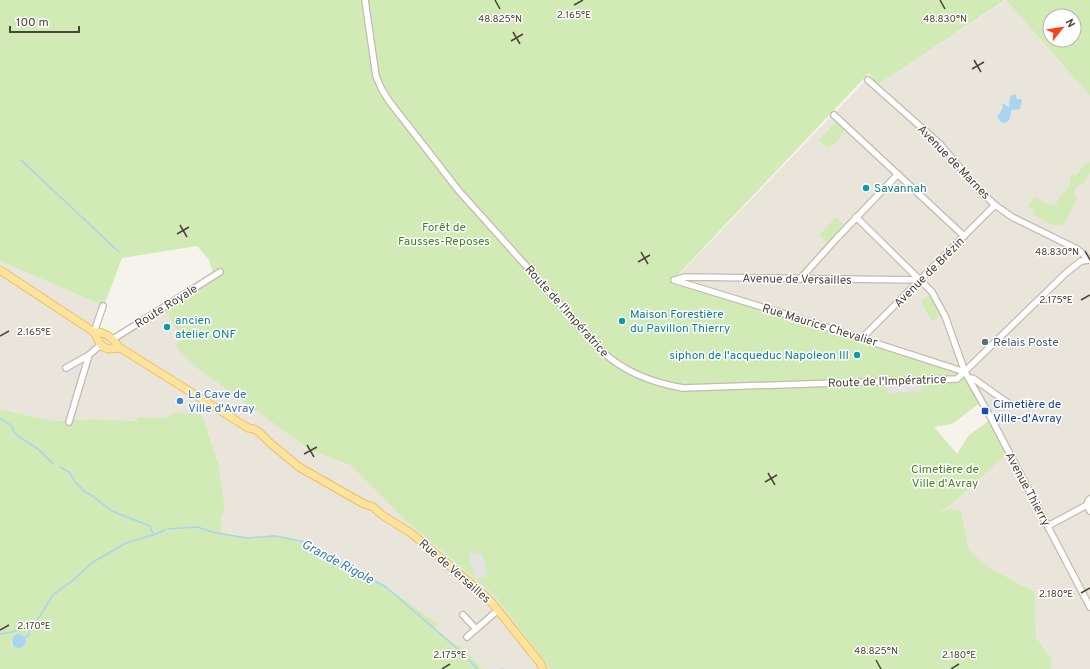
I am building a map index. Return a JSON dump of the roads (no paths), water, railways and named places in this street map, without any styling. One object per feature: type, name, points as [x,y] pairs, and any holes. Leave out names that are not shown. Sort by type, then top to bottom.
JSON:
[{"type":"main road","points":[[0,270],[96,334],[99,344],[108,349],[119,348],[113,339],[101,332],[96,334]]},
{"type":"main road","name":"Rue de Versailles","points":[[119,348],[248,428],[254,435],[270,443],[299,467],[364,504],[371,512],[382,515],[412,534],[482,593],[498,610],[542,669]]},
{"type":"street","name":"Route de l'Impératrice","points":[[365,0],[376,76],[389,101],[459,191],[604,353],[615,363],[644,378],[662,384],[683,388],[957,379],[965,372]]},
{"type":"street","name":"Avenue de Marnes","points":[[868,80],[940,144],[978,190],[995,205],[1012,217],[1076,250],[1084,255],[1088,260]]},
{"type":"street","points":[[834,115],[964,236]]},
{"type":"street","points":[[800,279],[898,174]]},
{"type":"street","name":"Avenue de Brézin","points":[[862,338],[995,205]]},
{"type":"street","name":"Avenue Thierry","points":[[856,218],[932,292],[945,316],[965,372],[992,418],[1090,607]]},
{"type":"street","points":[[965,372],[1063,275],[1079,262],[1088,260]]},
{"type":"street","name":"Route Royale","points":[[113,339],[220,272]]},
{"type":"street","name":"Avenue de Versailles","points":[[674,280],[684,277],[920,280]]},
{"type":"street","name":"Rue Maurice Chevalier","points":[[674,280],[862,338],[965,372]]},
{"type":"street","points":[[69,422],[103,306]]},
{"type":"street","points":[[66,368],[98,347],[103,346]]},
{"type":"street","points":[[969,379],[974,379],[1008,402]]},
{"type":"street","points":[[1048,526],[1088,502],[1090,511]]},
{"type":"street","points":[[466,637],[498,610]]},
{"type":"street","points":[[463,615],[476,629]]},
{"type":"water","points":[[1015,94],[1017,99],[1022,100],[1020,109],[1011,110],[1010,119],[1005,123],[1002,123],[997,117],[1003,108],[1002,103],[1009,107],[1010,96]]},
{"type":"water","points":[[16,634],[22,634],[26,638],[26,644],[22,648],[16,648],[12,644],[12,638]]},
{"type":"waterway","points":[[21,160],[119,252]]},
{"type":"waterway","points":[[0,418],[12,426],[14,432],[18,436],[38,449],[53,464]]},
{"type":"waterway","points":[[60,467],[69,472],[76,483],[85,492],[112,511],[150,526],[153,535]]},
{"type":"waterway","name":"Grande Rigole","points":[[168,529],[197,527],[216,533],[247,538],[275,536],[301,541],[386,587],[452,644],[478,669]]},
{"type":"waterway","name":"Grande Rigole","points":[[36,622],[53,595],[72,581],[93,562],[126,543],[165,530]]},
{"type":"waterway","name":"Grande Rigole","points":[[0,634],[31,626]]},
{"type":"waterway","points":[[25,638],[29,634],[29,628]]},
{"type":"place","name":"Savannah","points":[[866,188]]},
{"type":"place","name":"Maison Forestière du Pavillon Thierry","points":[[622,321]]},
{"type":"place","name":"ancien atelier ONF","points":[[167,327]]},
{"type":"place","name":"Relais Poste","points":[[985,342]]},
{"type":"place","name":"siphon de l'acqueduc Napoleon III","points":[[857,355]]},
{"type":"place","name":"La Cave de Ville d'Avray","points":[[180,401]]},
{"type":"place","name":"Cimetière de Ville-d'Avray","points":[[985,411]]},
{"type":"park label","name":"Forêt de Fausses-Reposes","points":[[444,234]]},
{"type":"park label","name":"Cimetière de Ville d'Avray","points":[[945,476]]}]
